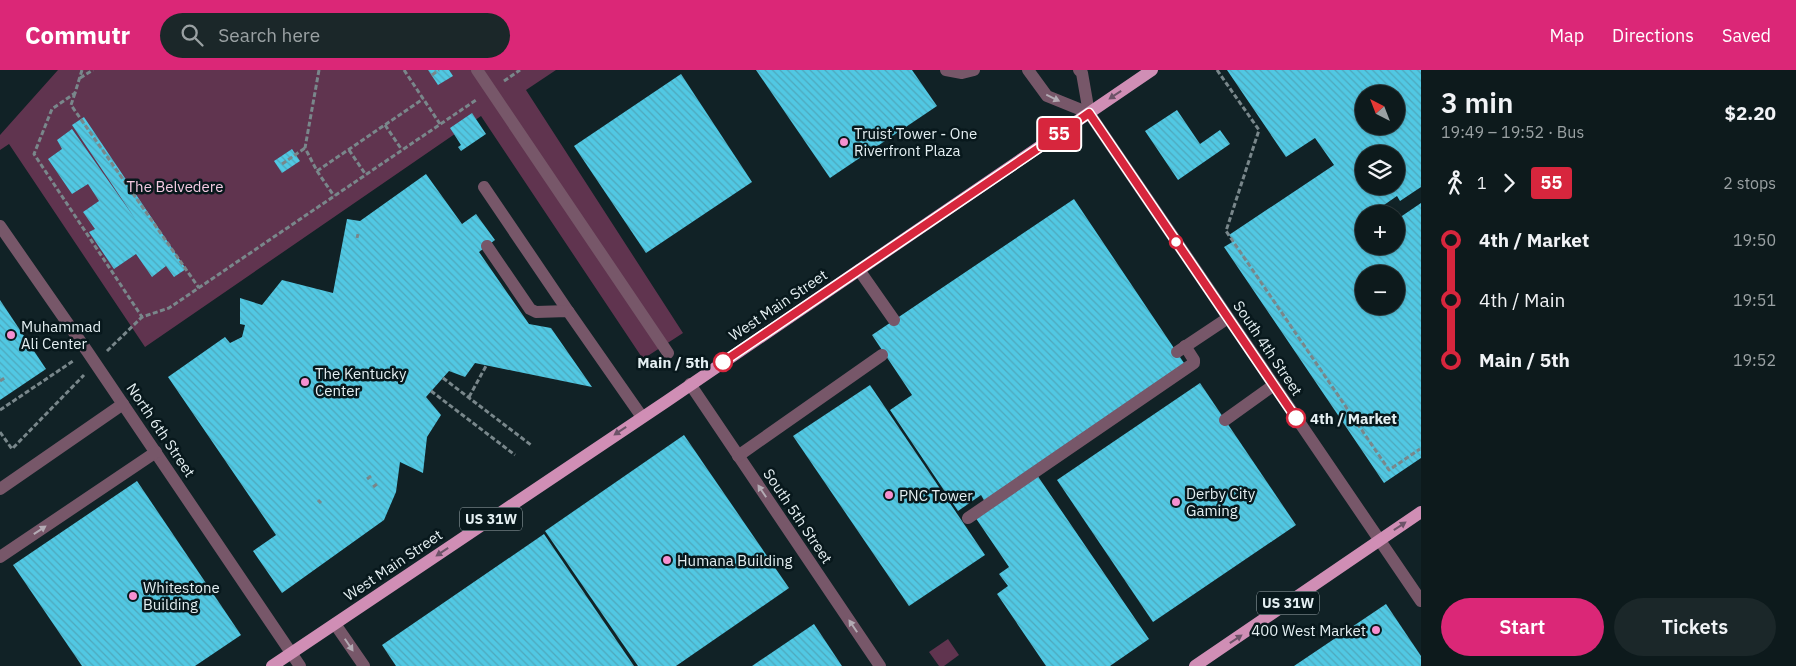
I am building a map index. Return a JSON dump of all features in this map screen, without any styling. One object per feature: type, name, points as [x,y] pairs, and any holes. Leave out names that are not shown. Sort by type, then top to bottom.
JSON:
[{"type":"main road","name":"West Main Street","points":[[272,666],[1152,70]]},
{"type":"main road","name":"US 31W","points":[[1195,666],[1421,512]]},
{"type":"street","points":[[477,70],[668,353]]},
{"type":"street","points":[[946,70],[962,73],[974,70]]},
{"type":"street","points":[[1028,70],[1047,96],[1089,113]]},
{"type":"street","points":[[1079,70],[1082,73],[1089,113]]},
{"type":"street","name":"South 4th Street","points":[[1089,113],[1421,601]]},
{"type":"street","points":[[484,187],[642,417]]},
{"type":"street","name":"North 6th Street","points":[[0,226],[156,452],[300,666]]},
{"type":"street","points":[[487,246],[530,309],[536,312],[568,311]]},
{"type":"street","points":[[859,270],[894,320]]},
{"type":"street","points":[[968,518],[1194,364],[1194,360],[1181,349],[1228,318]]},
{"type":"street","points":[[738,456],[882,356]]},
{"type":"street","name":"South 5th Street","points":[[690,384],[880,666]]},
{"type":"street","points":[[1225,420],[1274,385]]},
{"type":"street","points":[[0,489],[123,404]]},
{"type":"street","points":[[0,557],[156,452]]},
{"type":"street","points":[[335,624],[364,666]]},
{"type":"path","points":[[82,70],[71,105],[199,288]]},
{"type":"path","points":[[80,79],[93,70]]},
{"type":"path","points":[[319,70],[305,148],[317,171],[334,196]]},
{"type":"path","points":[[101,357],[142,316],[169,308],[440,124],[404,70]]},
{"type":"path","points":[[432,75],[439,70]]},
{"type":"path","points":[[1217,70],[1259,130],[1226,231],[1389,470],[1420,449]]},
{"type":"path","points":[[75,93],[52,109],[34,154],[142,316]]},
{"type":"path","points":[[317,171],[423,99]]},
{"type":"path","points":[[385,125],[402,150]]},
{"type":"path","points":[[282,164],[305,148]]},
{"type":"path","points":[[349,150],[366,175]]},
{"type":"path","points":[[469,398],[486,366]]},
{"type":"path","points":[[0,410],[63,368]]},
{"type":"path","points":[[0,432],[12,449],[88,371]]},
{"type":"path","points":[[0,382],[6,377]]},
{"type":"path","points":[[444,378],[531,445]]},
{"type":"path","points":[[431,391],[515,455]]},
{"type":"path","points":[[367,479],[371,476]]},
{"type":"path","points":[[373,487],[377,484]]},
{"type":"green space","name":"The Belvedere","points":[[58,70],[556,70],[526,90],[683,333],[643,359],[481,116],[145,347],[9,144],[0,150],[0,135]]},
{"type":"green space","points":[[948,639],[959,655],[944,666],[939,666],[929,652]]},
{"type":"building","points":[[428,70],[449,70],[453,76],[438,85]]},
{"type":"building","name":"Truist Tower - One Riverfront Plaza","points":[[756,70],[912,70],[937,106],[830,178]]},
{"type":"building","points":[[1227,70],[1421,70],[1421,187],[1400,201],[1397,196],[1384,205],[1355,205],[1355,255],[1405,255],[1405,214],[1421,203],[1421,458],[1384,483],[1224,247],[1234,241],[1229,235],[1334,165],[1315,138],[1286,157]]},
{"type":"building","points":[[681,74],[752,182],[646,253],[574,146]]},
{"type":"building","points":[[1177,110],[1200,144],[1220,130],[1230,144],[1178,180],[1145,131]]},
{"type":"building","points":[[472,113],[486,134],[461,151],[458,147],[461,145],[450,128]]},
{"type":"building","points":[[84,117],[186,269],[174,277],[166,266],[152,277],[136,254],[114,269],[89,232],[95,229],[83,212],[99,201],[88,184],[72,194],[48,159],[62,149],[57,140],[72,129],[136,220],[72,125]]},
{"type":"building","points":[[292,149],[300,161],[282,173],[274,161]]},
{"type":"building","name":"The Kentucky Center","points":[[426,174],[462,224],[476,214],[495,240],[479,252],[529,324],[551,328],[592,387],[475,363],[465,377],[449,371],[426,397],[441,415],[427,437],[423,473],[400,462],[396,492],[384,520],[282,593],[253,551],[276,535],[168,377],[225,337],[230,343],[242,337],[245,325],[240,324],[240,298],[262,305],[282,280],[333,293],[347,219],[360,221]]},
{"type":"building","points":[[1074,199],[1186,366],[985,502],[981,495],[958,511],[890,410],[912,395],[872,335]]},
{"type":"building","name":"Muhammad Ali Center","points":[[0,300],[46,369],[0,400]]},
{"type":"building","name":"Derby City Gaming","points":[[1200,383],[1296,525],[1153,622],[1057,480]]},
{"type":"building","name":"PNC Tower","points":[[870,385],[985,555],[909,606],[793,436]]},
{"type":"building","name":"Humana Building","points":[[684,435],[789,588],[676,666],[638,666],[545,531]]},
{"type":"building","points":[[1037,475],[1149,639],[1110,666],[1046,666],[997,594],[1008,586],[999,574],[1009,567],[975,517]]},
{"type":"building","points":[[137,481],[241,635],[195,666],[82,666],[13,565]]},
{"type":"building","points":[[544,534],[634,666],[396,666],[382,645]]},
{"type":"building","name":"400 West Market","points":[[1386,604],[1421,656],[1421,666],[1294,666]]},
{"type":"building","points":[[814,624],[842,666],[752,666]]},
{"type":"bus line","name":"55","points":[[723,362],[1089,113],[1296,418]]},
{"type":"place","name":"Truist Tower - One Riverfront Plaza","points":[[844,142]]},
{"type":"place","name":"Muhammad Ali Center","points":[[11,335]]},
{"type":"place","name":"Main / 5th","points":[[723,362]]},
{"type":"place","name":"The Kentucky Center","points":[[305,382]]},
{"type":"place","name":"4th / Market","points":[[1296,418]]},
{"type":"place","name":"PNC Tower","points":[[889,495]]},
{"type":"place","name":"Derby City Gaming","points":[[1176,502]]},
{"type":"place","name":"Humana Building","points":[[667,560]]},
{"type":"place","name":"Whitestone Building","points":[[133,596]]},
{"type":"place","name":"400 West Market","points":[[1376,630]]}]
